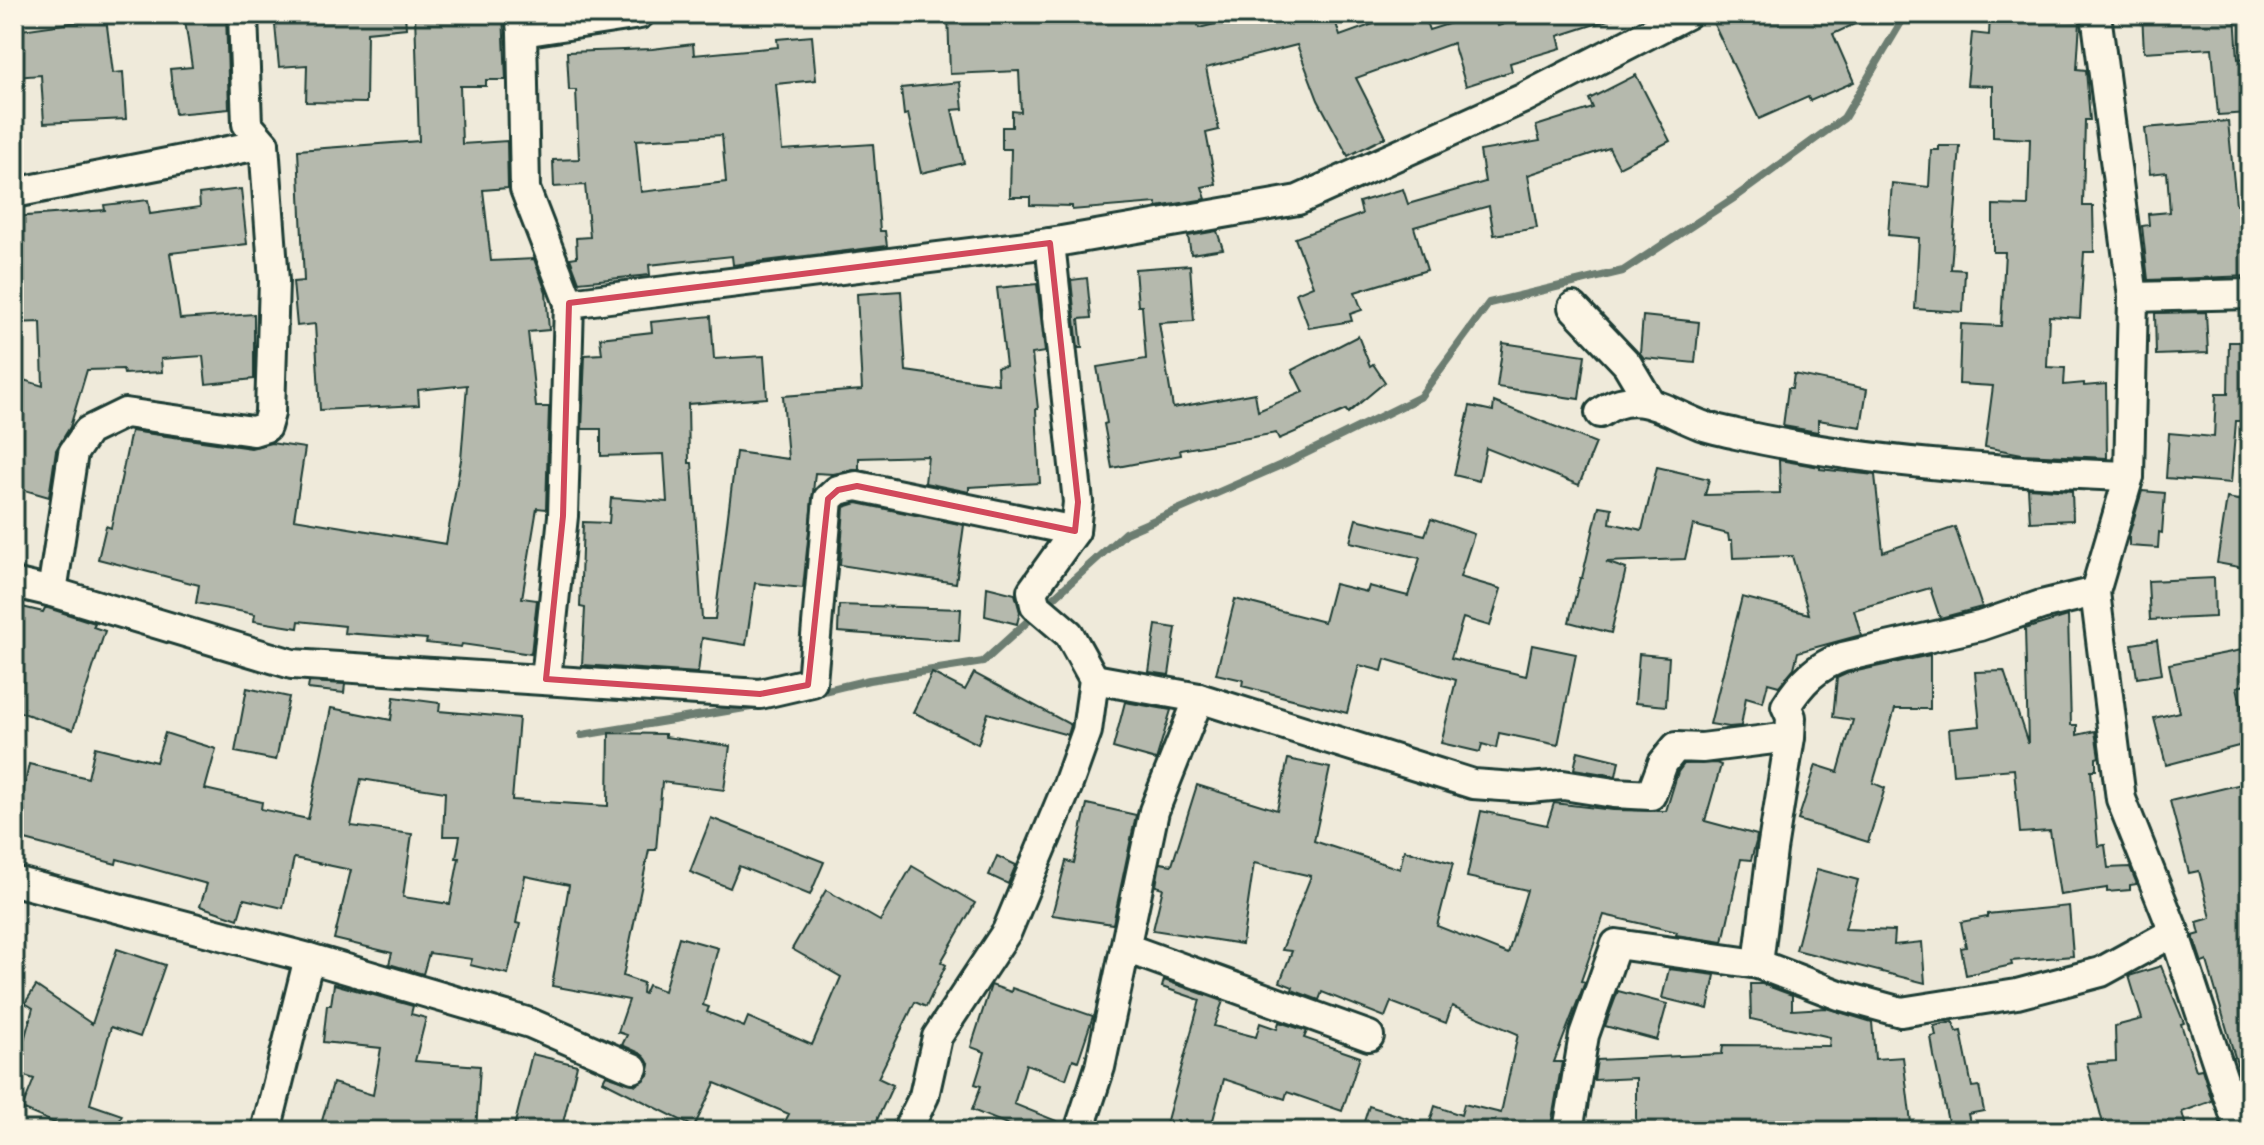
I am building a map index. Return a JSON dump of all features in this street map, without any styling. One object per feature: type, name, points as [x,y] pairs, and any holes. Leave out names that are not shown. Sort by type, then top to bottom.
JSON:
[{"type":"street","points":[[52,592],[73,453],[88,431],[125,413],[253,431],[266,427],[270,413],[274,281],[264,144],[247,124],[243,14]]},
{"type":"street","points":[[546,679],[563,516],[569,303],[525,189],[521,23],[640,14]]},
{"type":"street","points":[[569,303],[1050,243],[1298,200],[1522,99],[1687,14]]},
{"type":"street","points":[[2096,14],[2133,297],[2129,476],[2095,592],[2121,799],[2174,932],[2240,1131]]},
{"type":"street","points":[[14,193],[264,144]]},
{"type":"street","points":[[907,1131],[924,1096],[937,1037],[1007,931],[1087,731],[1094,679],[1069,634],[1035,605],[1032,591],[1075,531],[1078,502],[1050,243]]},
{"type":"street","points":[[2133,297],[2250,294]]},
{"type":"street","points":[[1573,307],[1627,364],[1649,401]]},
{"type":"street","points":[[1600,413],[1612,404],[1649,401],[1703,426],[1812,448],[1979,470],[2129,476]]},
{"type":"street","points":[[14,583],[292,664],[760,694],[808,685],[812,679],[828,499],[838,490],[857,486],[1075,531]]},
{"type":"street","points":[[1758,964],[1790,737],[1791,717],[1786,706],[1798,686],[1824,664],[1843,657],[1980,626],[2041,605],[2095,592]]},
{"type":"street","points":[[1094,679],[1199,698],[1473,784],[1529,788],[1563,785],[1651,795],[1663,763],[1676,747],[1702,748],[1790,737]]},
{"type":"street","points":[[1079,1131],[1100,1067],[1154,811],[1199,698]]},
{"type":"street","points":[[14,881],[309,958],[530,1023],[633,1068]]},
{"type":"street","points":[[1568,1131],[1584,1035],[1616,944],[1758,964],[1839,995],[1901,1012],[2017,994],[2101,972],[2174,932]]},
{"type":"street","points":[[1126,948],[1369,1036]]},
{"type":"street","points":[[266,1131],[309,958]]},
{"type":"highlighted area","points":[[1050,243],[1078,502],[1075,531],[857,486],[838,490],[828,499],[808,685],[760,694],[546,679],[563,516],[569,303]]},
{"type":"building","points":[[184,14],[226,14],[229,109],[175,114],[170,69],[192,67]]},
{"type":"building","points":[[274,14],[405,14],[406,28],[367,32],[366,103],[306,102],[307,65],[279,67]]},
{"type":"building","points":[[415,14],[503,14],[506,80],[486,80],[486,86],[460,86],[462,144],[507,141],[508,188],[483,190],[491,261],[534,259],[546,292],[549,330],[528,332],[536,407],[549,407],[546,509],[537,508],[522,598],[537,600],[531,654],[462,644],[461,647],[426,643],[427,639],[344,633],[345,626],[299,621],[298,628],[254,621],[255,614],[196,603],[199,585],[98,559],[106,526],[111,528],[131,431],[251,448],[271,443],[305,448],[294,519],[446,544],[461,460],[467,385],[418,390],[419,405],[320,410],[315,324],[297,326],[293,282],[304,281],[298,150],[419,141]]},
{"type":"building","points":[[948,14],[988,14],[989,24],[1066,20],[1065,14],[1195,14],[1199,28],[1254,14],[1333,14],[1340,36],[1401,14],[1423,14],[1429,30],[1480,14],[1494,14],[1498,26],[1536,14],[1613,14],[1614,18],[1558,36],[1561,48],[1510,63],[1512,71],[1466,86],[1453,43],[1356,78],[1386,137],[1348,156],[1318,100],[1297,45],[1206,68],[1219,130],[1206,133],[1216,184],[1202,187],[1206,199],[1157,207],[1156,203],[1072,210],[1072,206],[1030,205],[1030,197],[1010,197],[1011,149],[1002,149],[1002,127],[1012,127],[1012,111],[1021,112],[1019,71],[950,74]]},
{"type":"building","points":[[1709,14],[1876,14],[1833,34],[1854,82],[1810,101],[1808,97],[1759,119]]},
{"type":"building","points":[[1990,14],[2080,21],[2077,69],[2086,70],[2090,120],[2085,120],[2083,206],[2093,206],[2094,252],[2084,252],[2080,318],[2049,316],[2047,367],[2065,368],[2064,385],[2106,384],[2107,458],[2022,454],[1985,447],[1993,386],[1959,384],[1961,324],[2001,326],[2005,252],[1993,252],[1993,205],[2028,206],[2030,139],[1993,137],[1993,86],[1967,85],[1972,33],[1989,35]]},
{"type":"building","points":[[2142,14],[2235,14],[2238,59],[2247,58],[2250,113],[2218,115],[2212,48],[2144,52]]},
{"type":"building","points":[[106,18],[113,73],[123,72],[126,119],[44,123],[41,75],[14,77],[14,31]]},
{"type":"building","points":[[812,36],[816,80],[776,84],[782,150],[873,144],[880,231],[885,231],[887,246],[733,265],[732,256],[649,265],[650,275],[579,282],[570,258],[577,257],[576,238],[590,237],[585,185],[554,187],[553,160],[579,159],[576,90],[569,90],[567,52],[693,44],[694,55],[778,47],[777,39]],"holes":[[[722,135],[726,182],[641,192],[636,140]]]},
{"type":"building","points":[[1636,75],[1670,141],[1619,167],[1609,148],[1528,175],[1537,228],[1494,235],[1489,206],[1414,227],[1427,270],[1355,292],[1362,310],[1350,314],[1352,321],[1309,328],[1296,293],[1313,286],[1295,238],[1362,214],[1359,202],[1403,189],[1408,204],[1485,182],[1480,151],[1540,141],[1536,126],[1593,108],[1589,99]]},
{"type":"building","points":[[960,82],[963,109],[952,110],[964,163],[921,173],[908,114],[904,115],[901,88]]},
{"type":"building","points":[[2228,121],[2236,204],[2246,204],[2250,276],[2148,280],[2142,226],[2149,225],[2148,214],[2170,212],[2167,172],[2150,174],[2145,128]]},
{"type":"building","points":[[1939,146],[1960,146],[1951,269],[1965,270],[1963,312],[1915,309],[1919,238],[1888,235],[1892,183],[1929,187],[1931,150],[1939,150]]},
{"type":"building","points":[[241,189],[247,244],[170,253],[180,319],[254,314],[254,379],[206,384],[203,356],[161,359],[162,372],[124,374],[123,369],[87,370],[70,427],[56,450],[49,497],[14,487],[14,377],[43,386],[41,322],[14,323],[14,217],[105,210],[104,205],[148,200],[150,214],[200,207],[199,194]]},
{"type":"building","points":[[1217,231],[1223,249],[1191,254],[1188,236]]},
{"type":"building","points":[[1190,265],[1194,321],[1159,323],[1173,408],[1255,393],[1258,411],[1303,392],[1292,370],[1358,336],[1370,366],[1373,364],[1385,382],[1348,413],[1346,410],[1279,439],[1276,433],[1180,450],[1181,455],[1112,468],[1097,367],[1146,359],[1142,306],[1138,306],[1135,269]]},
{"type":"building","points":[[1087,278],[1091,318],[1079,319],[1082,348],[1078,348],[1071,280]]},
{"type":"building","points":[[1037,284],[1045,352],[1032,354],[1038,409],[1040,483],[969,487],[969,492],[925,483],[928,456],[859,458],[859,469],[833,474],[815,473],[803,588],[755,583],[746,645],[702,638],[698,673],[582,665],[585,608],[580,607],[583,522],[609,523],[611,498],[667,502],[664,454],[601,456],[601,429],[582,429],[585,355],[602,354],[600,338],[652,332],[651,322],[711,316],[714,359],[764,356],[767,398],[688,404],[689,463],[692,463],[702,619],[715,619],[736,452],[788,459],[783,396],[862,390],[857,294],[901,291],[906,371],[998,384],[997,367],[1006,366],[997,288]]},
{"type":"building","points":[[2206,312],[2208,353],[2156,355],[2155,313]]},
{"type":"building","points":[[1643,316],[1699,322],[1695,363],[1644,358],[1640,353]]},
{"type":"building","points":[[2229,342],[2250,342],[2250,421],[2236,421],[2231,483],[2166,478],[2169,433],[2214,437],[2216,394],[2228,394]]},
{"type":"building","points":[[1503,343],[1585,355],[1579,399],[1497,387]]},
{"type":"building","points":[[1794,374],[1867,389],[1861,427],[1818,420],[1818,432],[1783,426],[1788,388],[1792,388]]},
{"type":"building","points":[[1494,402],[1596,443],[1579,485],[1486,448],[1479,481],[1454,475],[1470,406],[1493,411]]},
{"type":"building","points":[[1779,460],[1820,469],[1875,475],[1883,552],[1955,527],[1982,607],[1940,618],[1930,588],[1854,610],[1861,635],[1798,652],[1794,668],[1779,686],[1768,683],[1763,702],[1746,697],[1741,726],[1710,724],[1742,597],[1809,614],[1792,556],[1733,558],[1732,540],[1729,540],[1728,534],[1693,525],[1685,559],[1606,562],[1626,569],[1611,633],[1569,622],[1580,578],[1599,506],[1612,508],[1610,523],[1642,530],[1657,467],[1709,479],[1705,495],[1780,493]]},
{"type":"building","points":[[2028,488],[2072,491],[2073,520],[2030,522]]},
{"type":"building","points":[[2142,491],[2165,493],[2158,548],[2129,546],[2129,535]]},
{"type":"building","points":[[2227,498],[2250,502],[2244,568],[2217,563]]},
{"type":"building","points":[[857,503],[964,525],[956,583],[840,565],[844,507]]},
{"type":"building","points":[[1356,519],[1425,535],[1431,519],[1474,534],[1460,577],[1501,589],[1490,626],[1463,618],[1451,658],[1526,676],[1532,645],[1576,654],[1558,745],[1499,733],[1496,748],[1482,744],[1480,752],[1441,743],[1456,680],[1385,659],[1382,671],[1359,665],[1347,713],[1242,686],[1243,680],[1216,674],[1235,599],[1324,622],[1334,584],[1367,592],[1369,586],[1408,596],[1420,558],[1350,542]]},
{"type":"building","points":[[2214,578],[2215,617],[2150,620],[2148,581]]},
{"type":"building","points":[[987,587],[1015,594],[1020,612],[1017,624],[985,616]]},
{"type":"building","points":[[14,605],[43,612],[48,608],[95,623],[93,627],[105,631],[73,730],[14,710]]},
{"type":"building","points":[[839,605],[961,609],[959,641],[838,632]]},
{"type":"building","points":[[2068,616],[2071,725],[2077,725],[2077,735],[2095,731],[2099,757],[2096,758],[2096,770],[2091,770],[2098,846],[2105,845],[2108,868],[2130,867],[2137,884],[2130,885],[2130,890],[2107,892],[2107,888],[2060,895],[2050,831],[2020,833],[2014,769],[1953,774],[1949,729],[1980,726],[1975,672],[2004,671],[2028,744],[2025,629]]},
{"type":"building","points":[[1156,625],[1176,628],[1169,675],[1149,672]]},
{"type":"building","points":[[2157,640],[2162,674],[2137,678],[2132,644]]},
{"type":"building","points":[[2242,650],[2250,684],[2237,687],[2250,743],[2166,765],[2154,718],[2179,712],[2169,664]]},
{"type":"building","points":[[1639,654],[1669,657],[1666,706],[1635,703]]},
{"type":"building","points":[[1930,655],[1930,709],[1895,709],[1873,783],[1885,788],[1868,842],[1798,820],[1816,765],[1838,772],[1853,720],[1833,717],[1837,678]]},
{"type":"building","points":[[932,673],[965,690],[974,673],[1071,725],[1068,735],[988,713],[978,744],[913,712]]},
{"type":"building","points":[[309,682],[345,684],[344,693],[308,689]]},
{"type":"building","points":[[247,688],[289,697],[276,760],[235,752]]},
{"type":"building","points":[[394,697],[440,703],[439,711],[519,718],[512,800],[608,806],[609,733],[665,734],[665,737],[730,746],[724,790],[662,782],[656,850],[649,850],[623,976],[643,983],[644,994],[648,985],[664,991],[679,937],[718,948],[703,1005],[709,1007],[707,1012],[744,1027],[748,1017],[812,1045],[841,977],[792,949],[826,890],[880,921],[912,866],[975,903],[941,962],[946,965],[926,1007],[915,1002],[878,1078],[893,1085],[872,1131],[780,1131],[789,1114],[715,1083],[694,1127],[603,1081],[606,1075],[636,1085],[648,1075],[650,1065],[640,1053],[622,1045],[627,1035],[618,1032],[629,1000],[552,986],[569,885],[525,876],[516,923],[520,924],[508,974],[470,965],[472,959],[429,953],[423,974],[389,964],[392,953],[334,939],[351,870],[294,858],[283,908],[244,899],[238,919],[200,906],[207,884],[117,859],[116,864],[14,837],[29,764],[88,778],[95,747],[156,762],[165,733],[216,749],[205,789],[262,802],[261,809],[308,819],[331,708],[391,720]],"holes":[[[361,779],[445,792],[443,836],[460,836],[450,904],[403,897],[412,834],[351,826]]]},
{"type":"building","points":[[1125,702],[1171,710],[1156,760],[1113,748]]},
{"type":"building","points":[[1578,751],[1619,761],[1616,776],[1574,769]]},
{"type":"building","points":[[1288,759],[1330,768],[1314,841],[1400,869],[1404,850],[1453,863],[1437,926],[1508,954],[1527,890],[1467,877],[1481,811],[1547,825],[1554,803],[1613,810],[1666,811],[1678,772],[1684,764],[1716,763],[1721,765],[1705,821],[1757,835],[1756,842],[1751,860],[1741,859],[1723,942],[1676,935],[1677,932],[1604,915],[1581,981],[1585,982],[1554,1062],[1562,1062],[1550,1131],[1361,1131],[1369,1106],[1429,1125],[1435,1106],[1461,1115],[1464,1104],[1501,1113],[1518,1034],[1452,1006],[1446,1023],[1391,1002],[1385,1017],[1322,992],[1319,1000],[1280,982],[1292,951],[1282,950],[1311,876],[1254,863],[1242,944],[1153,930],[1163,888],[1156,886],[1160,863],[1172,865],[1197,785],[1277,810]]},
{"type":"building","points":[[2250,782],[2250,1087],[2244,1088],[2207,961],[2202,963],[2193,936],[2200,934],[2197,922],[2211,918],[2199,871],[2189,873],[2170,801]]},
{"type":"building","points":[[1087,804],[1136,815],[1113,924],[1052,915],[1066,861],[1074,863]]},
{"type":"building","points":[[711,818],[824,862],[810,895],[739,866],[730,888],[690,872]]},
{"type":"building","points":[[997,856],[1016,865],[1008,884],[989,875]]},
{"type":"building","points":[[1817,869],[1858,880],[1845,929],[1895,931],[1894,945],[1922,942],[1925,983],[1796,950]]},
{"type":"building","points":[[2069,906],[2073,956],[2011,961],[2012,965],[1966,975],[1961,948],[1966,947],[1961,922],[1987,917],[1987,914]]},
{"type":"building","points":[[117,949],[165,965],[140,1037],[111,1027],[90,1104],[122,1115],[116,1131],[73,1131],[22,1109],[34,1079],[15,1073],[33,1008],[25,1003],[36,986],[92,1024]]},
{"type":"building","points":[[2161,966],[2184,1023],[2181,1024],[2196,1070],[2202,1069],[2212,1101],[2182,1112],[2187,1131],[2105,1131],[2087,1063],[2116,1061],[2115,1026],[2142,1019],[2129,976]]},
{"type":"building","points":[[1669,969],[1715,975],[1708,1009],[1662,998]]},
{"type":"building","points":[[1164,980],[1223,1001],[1214,1026],[1256,1037],[1260,1023],[1277,1029],[1279,1022],[1307,1031],[1304,1038],[1360,1057],[1342,1111],[1287,1092],[1285,1099],[1224,1079],[1210,1131],[1164,1131],[1200,1000],[1162,987]]},
{"type":"building","points":[[334,984],[413,1006],[411,1014],[426,1018],[415,1061],[480,1066],[476,1131],[319,1131],[333,1083],[373,1095],[381,1048],[323,1042],[327,1005],[331,1005]]},
{"type":"building","points":[[1750,984],[1762,984],[1792,995],[1792,1010],[1826,1008],[1872,1022],[1875,1059],[1903,1057],[1912,1131],[1877,1131],[1876,1121],[1814,1124],[1814,1121],[1773,1125],[1774,1131],[1636,1131],[1636,1078],[1594,1080],[1597,1060],[1722,1054],[1723,1045],[1829,1046],[1830,1037],[1751,1019]]},
{"type":"building","points":[[991,985],[1011,992],[1012,988],[1093,1016],[1078,1061],[1073,1059],[1066,1079],[1026,1064],[1014,1104],[1064,1124],[1062,1131],[1024,1131],[972,1110],[981,1086],[975,1084],[985,1052],[971,1047]]},
{"type":"building","points":[[1618,991],[1667,1004],[1657,1040],[1605,1026]]},
{"type":"building","points":[[1953,1022],[1956,1032],[1961,1031],[1972,1087],[1979,1086],[1984,1111],[1968,1114],[1972,1131],[1950,1131],[1934,1056],[1931,1037],[1936,1036],[1934,1026]]},
{"type":"building","points":[[532,1054],[577,1065],[561,1131],[513,1131]]},
{"type":"waterway","points":[[815,693],[869,680],[983,662],[1125,533],[1288,462],[1420,397],[1489,303],[1623,271],[1737,196],[1844,118],[1906,14]]},
{"type":"waterway","points":[[582,735],[763,705]]}]
